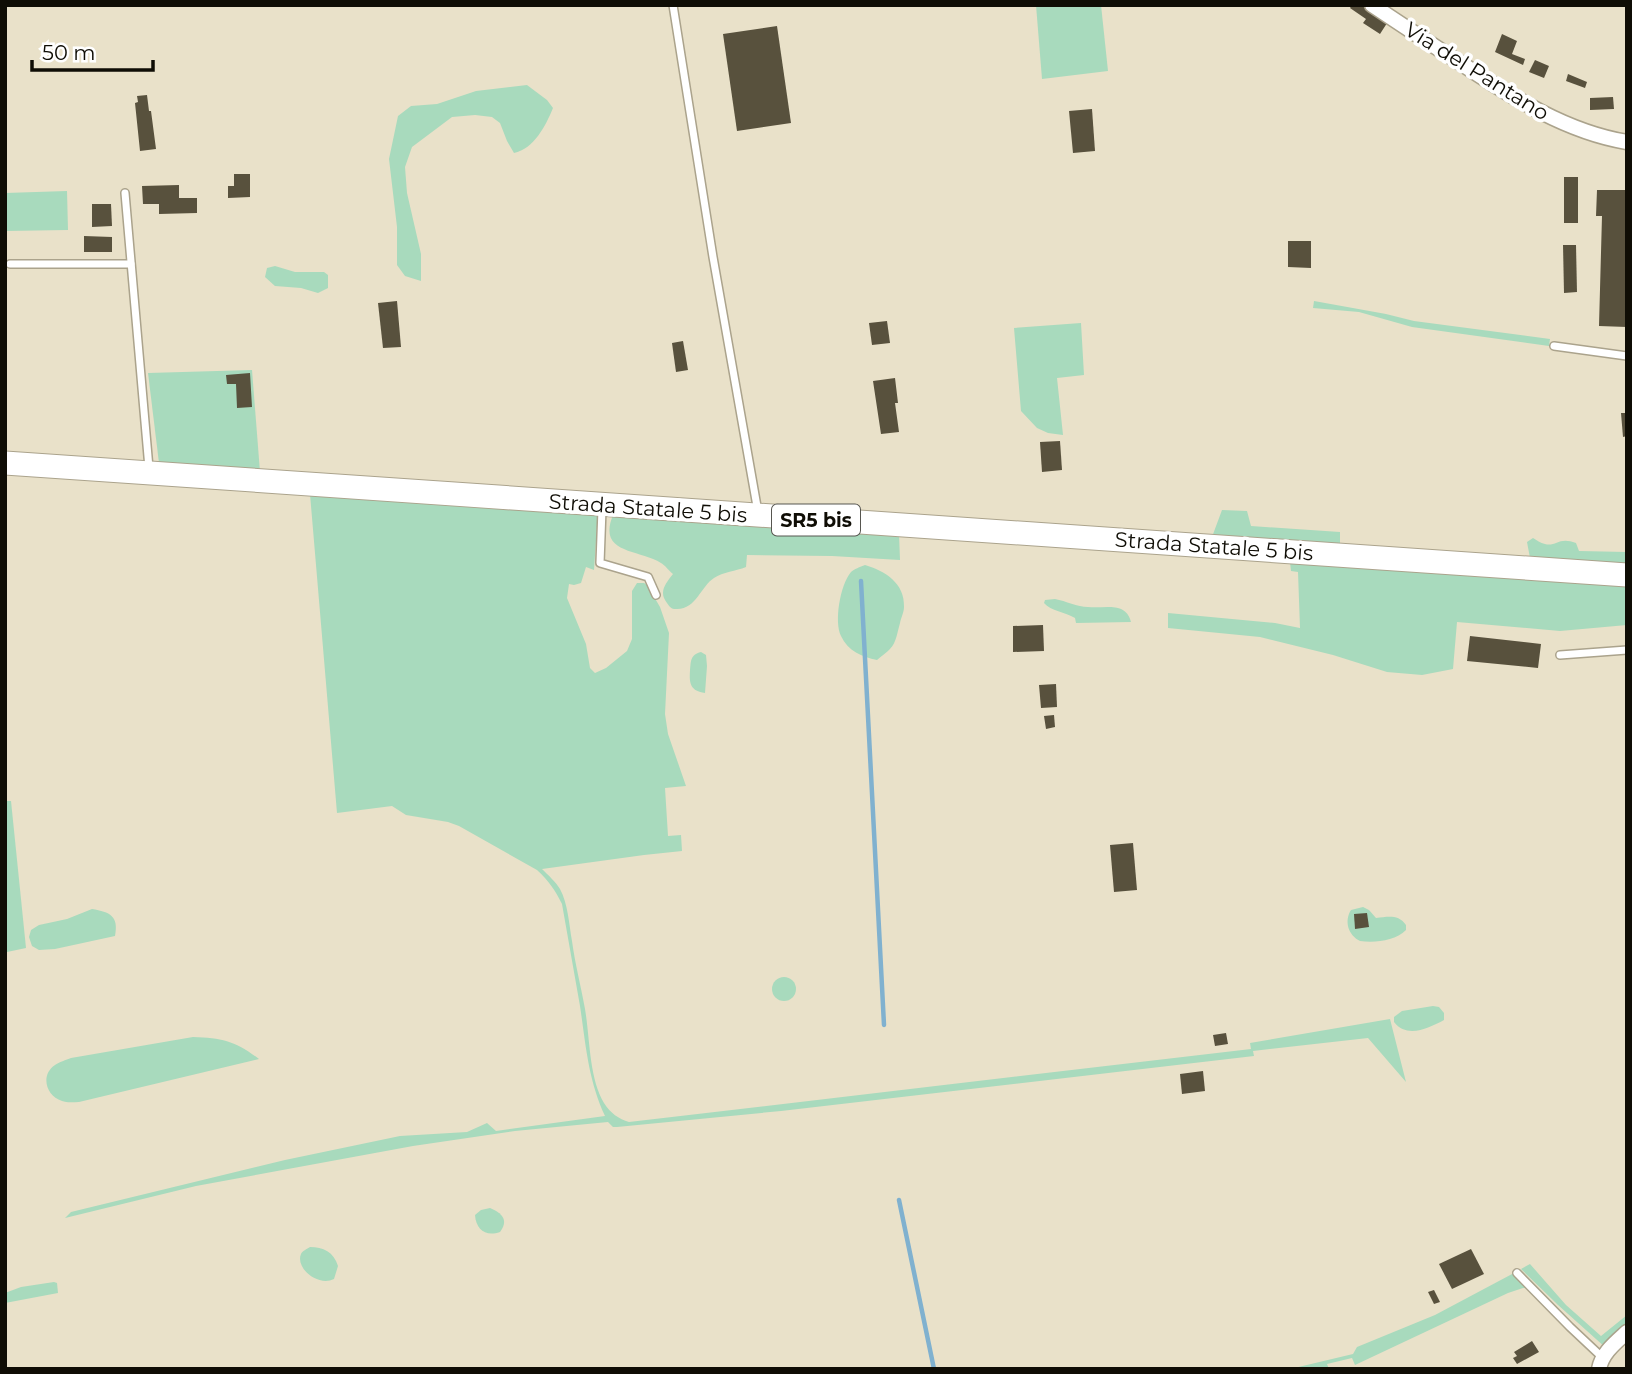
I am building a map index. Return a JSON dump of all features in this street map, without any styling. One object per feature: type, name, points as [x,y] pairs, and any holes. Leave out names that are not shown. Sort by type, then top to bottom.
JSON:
[{"type":"main road","name":"Strada Statale 5 bis","points":[[5,463],[1627,575]]},
{"type":"street","name":"Via del Pantano","points":[[1372,5],[1496,86],[1556,120],[1627,142]]},
{"type":"street","points":[[1601,1363],[1608,1350],[1627,1332]]},
{"type":"lane","points":[[673,5],[758,516]]},
{"type":"lane","points":[[125,194],[149,473]]},
{"type":"lane","points":[[10,264],[131,264]]},
{"type":"lane","points":[[1554,346],[1627,356]]},
{"type":"lane","points":[[603,505],[600,563],[649,577],[656,595]]},
{"type":"lane","points":[[1560,655],[1627,650]]},
{"type":"lane","points":[[1517,1273],[1601,1363]]},
{"type":"green space","points":[[1036,5],[1101,5],[1108,71],[1042,79]]},
{"type":"green space","points":[[527,85],[553,108],[538,135],[521,151],[514,153],[500,123],[492,117],[475,115],[452,117],[412,147],[405,167],[407,193],[421,254],[421,281],[405,276],[397,265],[397,227],[389,159],[398,116],[411,106],[437,104],[476,91]]},
{"type":"green space","points":[[67,191],[68,230],[5,231],[5,193]]},
{"type":"green space","points":[[275,266],[295,272],[324,272],[328,275],[328,288],[318,293],[301,288],[275,286],[265,277],[267,268]]},
{"type":"green space","points":[[1314,301],[1414,321],[1550,339],[1549,346],[1412,327],[1359,312],[1313,308]]},
{"type":"green space","points":[[1081,323],[1084,375],[1057,378],[1063,435],[1048,433],[1037,428],[1021,411],[1014,328]]},
{"type":"green space","points":[[252,370],[260,472],[159,463],[148,373]]},
{"type":"green space","points":[[310,494],[598,511],[594,570],[586,567],[581,583],[569,584],[567,598],[586,644],[590,668],[595,673],[606,668],[627,651],[632,639],[632,591],[637,583],[647,585],[660,607],[669,633],[665,714],[668,734],[686,786],[665,788],[668,836],[681,835],[682,851],[542,869],[560,889],[567,908],[595,1082],[606,1107],[622,1119],[629,1122],[1251,1049],[1250,1043],[1390,1019],[1406,1082],[1368,1038],[1253,1051],[1254,1056],[781,1111],[617,1127],[608,1122],[515,1131],[413,1146],[196,1186],[65,1218],[71,1212],[285,1160],[400,1136],[467,1132],[487,1123],[496,1131],[605,1116],[588,1062],[562,904],[545,878],[537,870],[448,822],[406,815],[392,806],[337,813]]},
{"type":"green space","points":[[1222,510],[1247,511],[1251,526],[1340,532],[1340,545],[1212,537]]},
{"type":"green space","points":[[613,515],[899,533],[900,560],[747,555],[746,567],[714,578],[689,606],[674,609],[663,595],[664,588],[673,574],[661,563],[615,544],[610,528]]},
{"type":"green space","points":[[1533,538],[1549,545],[1570,541],[1576,543],[1579,551],[1627,552],[1627,565],[1530,558],[1527,542]]},
{"type":"green space","points":[[1290,562],[1627,586],[1627,625],[1560,631],[1457,622],[1453,669],[1422,675],[1387,672],[1260,637],[1168,628],[1168,613],[1275,623],[1300,628],[1298,572],[1291,571]]},
{"type":"green space","points":[[865,565],[892,579],[901,591],[903,599],[904,611],[895,641],[877,660],[852,649],[839,630],[838,613],[847,578],[855,569]]},
{"type":"green space","points":[[1055,599],[1084,607],[1114,607],[1124,611],[1131,622],[1076,623],[1075,618],[1044,603],[1045,600]]},
{"type":"green space","points":[[701,652],[706,655],[705,693],[694,689],[690,680],[692,659]]},
{"type":"green space","points":[[5,801],[11,801],[26,948],[7,952]]},
{"type":"green space","points":[[1363,907],[1376,918],[1400,919],[1406,925],[1406,930],[1396,937],[1384,940],[1360,941],[1350,931],[1348,919],[1351,910]]},
{"type":"green space","points":[[92,909],[112,916],[116,924],[115,936],[55,949],[39,950],[32,946],[29,937],[31,930],[39,925],[67,919]]},
{"type":"green space","points":[[784,977],[793,980],[796,989],[793,998],[784,1001],[775,998],[772,989],[775,980]]},
{"type":"green space","points":[[1439,1007],[1444,1013],[1444,1020],[1432,1026],[1412,1031],[1399,1027],[1394,1022],[1394,1017],[1402,1011]]},
{"type":"green space","points":[[193,1037],[228,1042],[259,1059],[79,1102],[66,1102],[56,1098],[47,1085],[50,1069],[71,1058]]},
{"type":"green space","points":[[490,1208],[503,1217],[504,1224],[500,1232],[490,1234],[477,1225],[475,1215]]},
{"type":"green space","points":[[310,1247],[324,1249],[334,1257],[338,1266],[334,1279],[328,1281],[315,1278],[301,1265],[301,1254]]},
{"type":"green space","points":[[1530,1264],[1566,1305],[1601,1336],[1627,1315],[1627,1330],[1606,1348],[1521,1269]]},
{"type":"green space","points":[[1514,1273],[1531,1288],[1508,1293],[1355,1365],[1352,1358],[1327,1364],[1329,1369],[1290,1369],[1353,1354],[1357,1347],[1435,1315]]},
{"type":"green space","points":[[57,1283],[58,1293],[5,1303],[5,1293],[21,1287]]},
{"type":"building","points":[[1352,5],[1367,5],[1389,20],[1380,34],[1363,23],[1366,19],[1350,8]]},
{"type":"building","points":[[777,26],[791,123],[737,131],[723,34]]},
{"type":"building","points":[[1502,34],[1517,41],[1512,54],[1525,59],[1523,65],[1495,52]]},
{"type":"building","points":[[1535,60],[1549,66],[1544,78],[1529,72]]},
{"type":"building","points":[[1568,74],[1587,82],[1585,88],[1566,81]]},
{"type":"building","points":[[147,95],[156,149],[140,151],[135,103],[138,102],[137,96]]},
{"type":"building","points":[[1613,97],[1614,109],[1590,110],[1590,98]]},
{"type":"building","points":[[1092,109],[1095,151],[1073,153],[1069,111]]},
{"type":"building","points":[[234,174],[250,174],[250,197],[228,198],[228,186],[234,186]]},
{"type":"building","points":[[1564,177],[1578,177],[1578,223],[1564,223]]},
{"type":"building","points":[[179,185],[179,198],[197,198],[197,213],[159,214],[159,204],[143,204],[142,186]]},
{"type":"building","points":[[1597,190],[1627,190],[1627,327],[1599,326],[1602,216],[1596,216]]},
{"type":"building","points":[[92,204],[111,204],[112,226],[92,227]]},
{"type":"building","points":[[84,236],[112,237],[112,252],[84,252]]},
{"type":"building","points":[[1288,241],[1311,241],[1311,268],[1288,267]]},
{"type":"building","points":[[1563,245],[1576,245],[1577,292],[1564,293]]},
{"type":"building","points":[[397,301],[401,347],[383,348],[378,303]]},
{"type":"building","points":[[887,321],[890,343],[872,345],[869,323]]},
{"type":"building","points":[[683,341],[688,370],[676,372],[672,343]]},
{"type":"building","points":[[250,373],[252,407],[237,408],[236,384],[227,384],[226,375]]},
{"type":"building","points":[[895,378],[899,432],[881,434],[873,381]]},
{"type":"building","points":[[1621,413],[1627,413],[1627,436],[1623,437]]},
{"type":"building","points":[[1060,441],[1062,470],[1042,472],[1040,442]]},
{"type":"building","points":[[1043,625],[1044,651],[1013,652],[1013,626]]},
{"type":"building","points":[[1470,636],[1541,644],[1538,668],[1467,661]]},
{"type":"building","points":[[1056,684],[1057,707],[1041,708],[1039,685]]},
{"type":"building","points":[[1054,715],[1055,727],[1046,729],[1044,716]]},
{"type":"building","points":[[1133,843],[1137,890],[1114,892],[1110,845]]},
{"type":"building","points":[[1367,913],[1369,927],[1355,929],[1354,914]]},
{"type":"building","points":[[1226,1033],[1228,1044],[1215,1046],[1213,1035]]},
{"type":"building","points":[[1203,1071],[1205,1091],[1182,1094],[1180,1074]]},
{"type":"building","points":[[1471,1249],[1484,1274],[1452,1289],[1439,1264]]},
{"type":"building","points":[[1434,1290],[1440,1302],[1434,1304],[1428,1292]]},
{"type":"building","points":[[1532,1341],[1539,1352],[1517,1364],[1513,1358],[1517,1356],[1514,1352]]},
{"type":"waterway","points":[[861,581],[884,1025]]},
{"type":"waterway","points":[[899,1200],[934,1369]]}]
